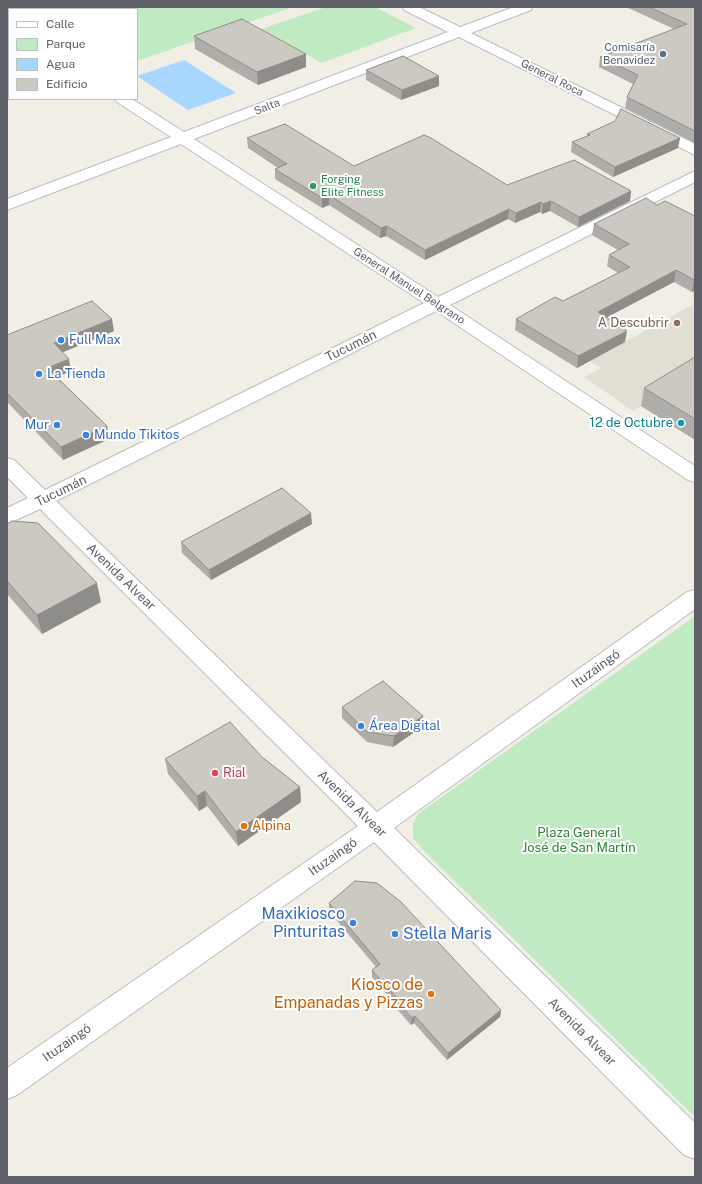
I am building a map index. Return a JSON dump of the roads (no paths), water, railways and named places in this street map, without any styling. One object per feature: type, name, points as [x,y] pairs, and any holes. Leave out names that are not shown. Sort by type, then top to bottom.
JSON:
[{"type":"street","name":"General Roca","points":[[409,7],[695,150]]},
{"type":"street","name":"Salta","points":[[7,206],[526,7]]},
{"type":"street","name":"General Manuel Belgrano","points":[[124,100],[695,474]]},
{"type":"street","name":"Tucumán","points":[[7,517],[695,176]]},
{"type":"street","name":"Avenida Alvear","points":[[7,465],[376,827],[695,1144]]},
{"type":"street","name":"Ituzaingó","points":[[7,1085],[376,827],[695,598]]},
{"type":"water","points":[[184,60],[236,93],[188,110],[138,76]]},
{"type":"place","name":"Comisaría Benavidez","points":[[663,54]]},
{"type":"place","name":"Forging Elite Fitness","points":[[313,186]]},
{"type":"place","name":"A Descubrir","points":[[677,323]]},
{"type":"place","name":"Full Max","points":[[61,340]]},
{"type":"place","name":"La Tienda","points":[[39,374]]},
{"type":"place","name":"12 de Octubre","points":[[681,423]]},
{"type":"place","name":"Mur","points":[[57,425]]},
{"type":"place","name":"Mundo Tikitos","points":[[86,435]]},
{"type":"place","name":"Área Digital","points":[[361,726]]},
{"type":"place","name":"Rial","points":[[215,773]]},
{"type":"place","name":"Alpina","points":[[244,826]]},
{"type":"place","name":"Maxikiosco Pinturitas","points":[[353,923]]},
{"type":"place","name":"Stella Maris","points":[[395,934]]},
{"type":"place","name":"Kiosco de Empanadas y Pizzas","points":[[431,994]]},
{"type":"park label","name":"Plaza General José de San Martín","points":[[579,840]]}]
